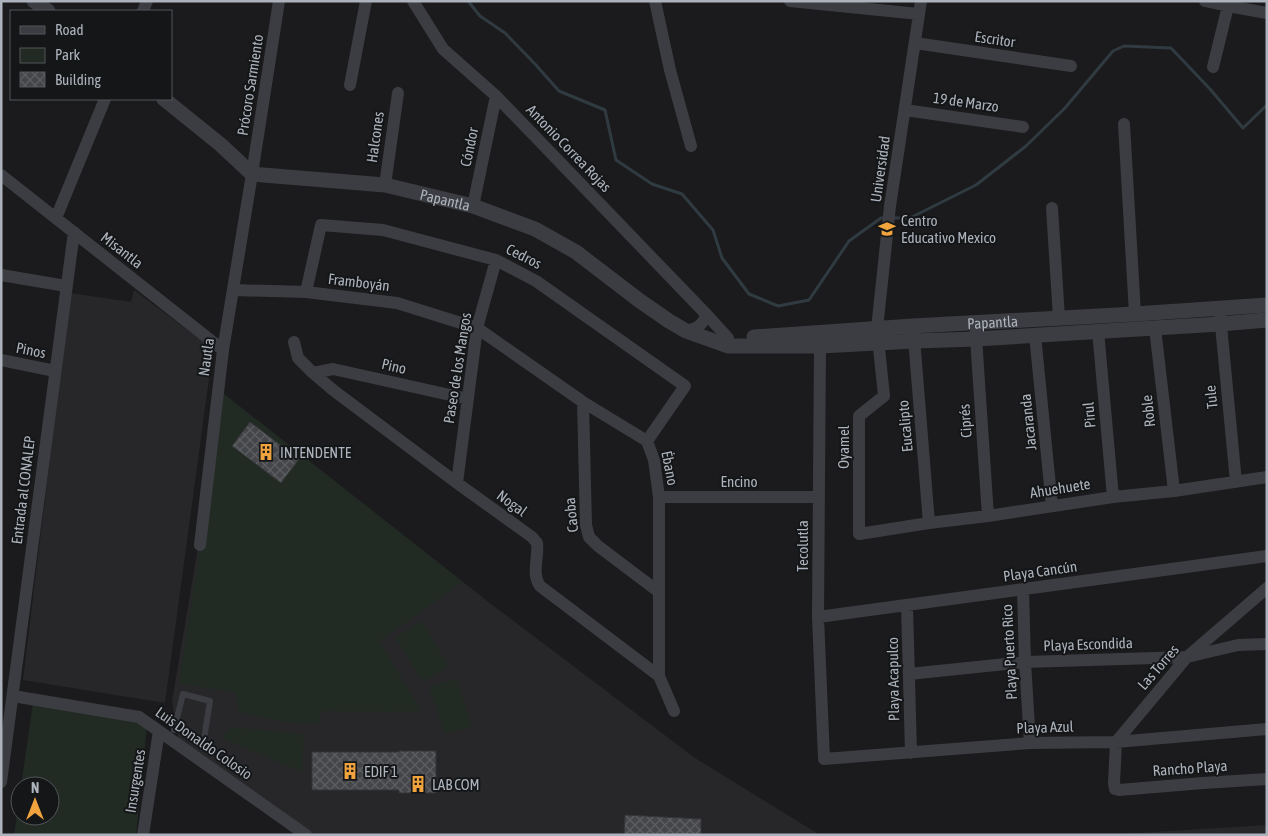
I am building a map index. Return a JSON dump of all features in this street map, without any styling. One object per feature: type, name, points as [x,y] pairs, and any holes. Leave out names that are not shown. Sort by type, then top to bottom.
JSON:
[{"type":"street","points":[[34,1],[47,10]]},
{"type":"street","name":"Prócoro Sarmiento","points":[[252,174],[279,1]]},
{"type":"street","points":[[350,85],[366,1]]},
{"type":"street","name":"Antonio Correa Rojas","points":[[413,1],[443,49],[496,96],[707,315],[725,342]]},
{"type":"street","points":[[655,1],[670,70],[691,146]]},
{"type":"street","points":[[790,1],[920,8]]},
{"type":"street","points":[[1205,1],[1229,3],[1267,13]]},
{"type":"street","points":[[1213,67],[1229,3]]},
{"type":"street","name":"Universidad","points":[[877,336],[890,206],[920,8]]},
{"type":"street","name":"Escritor","points":[[915,44],[1071,66]]},
{"type":"street","name":"Halcones","points":[[384,185],[398,93]]},
{"type":"street","name":"Cóndor","points":[[473,206],[496,96]]},
{"type":"street","points":[[56,218],[105,100]]},
{"type":"street","points":[[165,100],[221,145],[252,174]]},
{"type":"street","name":"19 de Marzo","points":[[905,110],[1023,127]]},
{"type":"street","points":[[1124,124],[1135,314]]},
{"type":"street","name":"Misantla","points":[[1,174],[223,350]]},
{"type":"street","name":"Papantla","points":[[252,174],[384,185],[473,206],[534,230],[576,252],[640,301],[686,331],[725,342],[877,336],[914,333],[975,323],[1267,304]]},
{"type":"street","name":"Nautla","points":[[200,546],[223,350],[252,174]]},
{"type":"street","points":[[1052,208],[1059,318]]},
{"type":"street","name":"Cedros","points":[[306,292],[321,225],[383,230],[496,260],[536,281],[685,386],[647,441]]},
{"type":"street","name":"Entrada al CONALEP","points":[[1,782],[74,232]]},
{"type":"street","name":"Paseo de los Mangos","points":[[457,483],[477,328],[496,260]]},
{"type":"street","points":[[1,275],[66,286]]},
{"type":"street","name":"Framboyán","points":[[233,290],[306,292],[397,303],[477,328]]},
{"type":"street","name":"Tule","points":[[1220,308],[1236,482]]},
{"type":"street","points":[[686,331],[702,324],[707,315]]},
{"type":"street","name":"Papantla","points":[[914,333],[976,339],[1267,320]]},
{"type":"street","name":"Ciprés","points":[[975,323],[988,516]]},
{"type":"street","name":"Ébano","points":[[477,328],[584,402],[647,441],[654,460],[659,498],[659,676]]},
{"type":"street","name":"Roble","points":[[1155,328],[1174,491]]},
{"type":"street","name":"Pirul","points":[[1098,331],[1113,497]]},
{"type":"street","name":"Eucalipto","points":[[914,333],[929,523]]},
{"type":"street","name":"Jacaranda","points":[[1036,335],[1052,506]]},
{"type":"street","name":"Oyamel","points":[[859,534],[859,416],[884,396],[877,336]]},
{"type":"street","name":"Tecolutla","points":[[819,339],[818,617],[824,759]]},
{"type":"street","name":"Nogal","points":[[294,342],[298,358],[333,390],[532,537],[537,543],[536,574],[537,582],[540,586],[659,676],[674,711]]},
{"type":"street","name":"Pinos","points":[[1,360],[55,371]]},
{"type":"street","name":"Pino","points":[[313,373],[333,369],[468,399]]},
{"type":"street","name":"Caoba","points":[[584,402],[586,525],[589,537],[598,546],[659,592]]},
{"type":"street","name":"Ahuehuete","points":[[859,534],[1113,497],[1174,491],[1267,477]]},
{"type":"street","name":"Encino","points":[[659,498],[818,497]]},
{"type":"street","name":"Playa Cancún","points":[[818,617],[1267,556]]},
{"type":"street","name":"Las Torres","points":[[1116,742],[1187,657],[1267,588]]},
{"type":"street","name":"Playa Puerto Rico","points":[[1023,589],[1030,743]]},
{"type":"street","name":"Playa Acapulco","points":[[907,605],[911,753]]},
{"type":"street","name":"Playa Escondida","points":[[909,674],[1025,662],[1187,657],[1238,645],[1267,644]]},
{"type":"street","name":"Luis Donaldo Colosio","points":[[12,696],[139,717],[306,835]]},
{"type":"street","name":"Playa Azul","points":[[824,759],[1030,743],[1116,742],[1267,729]]},
{"type":"street","name":"Insurgentes","points":[[143,835],[159,732]]},
{"type":"street","name":"Rancho Playa","points":[[1116,742],[1114,783],[1115,789],[1119,790],[1267,779]]},
{"type":"lane","points":[[174,730],[183,694],[210,701],[204,739]]},
{"type":"shaded area","points":[[134,290],[213,349],[165,703],[23,680],[70,293],[131,302]]},
{"type":"shaded area","points":[[224,394],[491,604],[695,758],[820,835],[313,835],[178,738],[172,701]]},
{"type":"shaded area","points":[[1267,825],[1267,835],[1104,835]]},
{"type":"green space","points":[[224,394],[463,582],[380,641],[421,711],[321,711],[319,724],[282,722],[239,712],[236,693],[179,683]]},
{"type":"green space","points":[[422,621],[449,667],[423,682],[395,637]]},
{"type":"green space","points":[[456,679],[472,726],[445,734],[429,687]]},
{"type":"green space","points":[[34,696],[147,725],[136,835],[14,835],[15,826],[60,826],[60,776],[22,776]]},
{"type":"green space","points":[[231,727],[304,734],[302,772],[221,738]]},
{"type":"building","name":"INTENDENTE","points":[[250,422],[299,459],[281,483],[232,446]]},
{"type":"building","points":[[436,751],[436,793],[399,793],[399,790],[312,790],[312,752]]},
{"type":"building","points":[[625,815],[701,819],[701,835],[624,835]]},
{"type":"waterway","points":[[468,1],[480,16],[505,33],[559,91],[605,110],[616,160],[652,184],[682,194],[713,230],[722,258],[749,294],[778,306],[809,300],[849,241],[881,218],[885,218]]},
{"type":"waterway","points":[[891,218],[910,218],[976,185],[1026,146],[1065,108],[1113,51],[1124,46],[1171,48],[1210,89],[1243,128],[1267,105]]},
{"type":"place","name":"Centro Educativo Mexico","points":[[887,229]]},
{"type":"place","name":"INTENDENTE","points":[[266,452]]},
{"type":"place","name":"EDIF 1","points":[[350,771]]},
{"type":"place","name":"LAB COM","points":[[418,784]]}]
